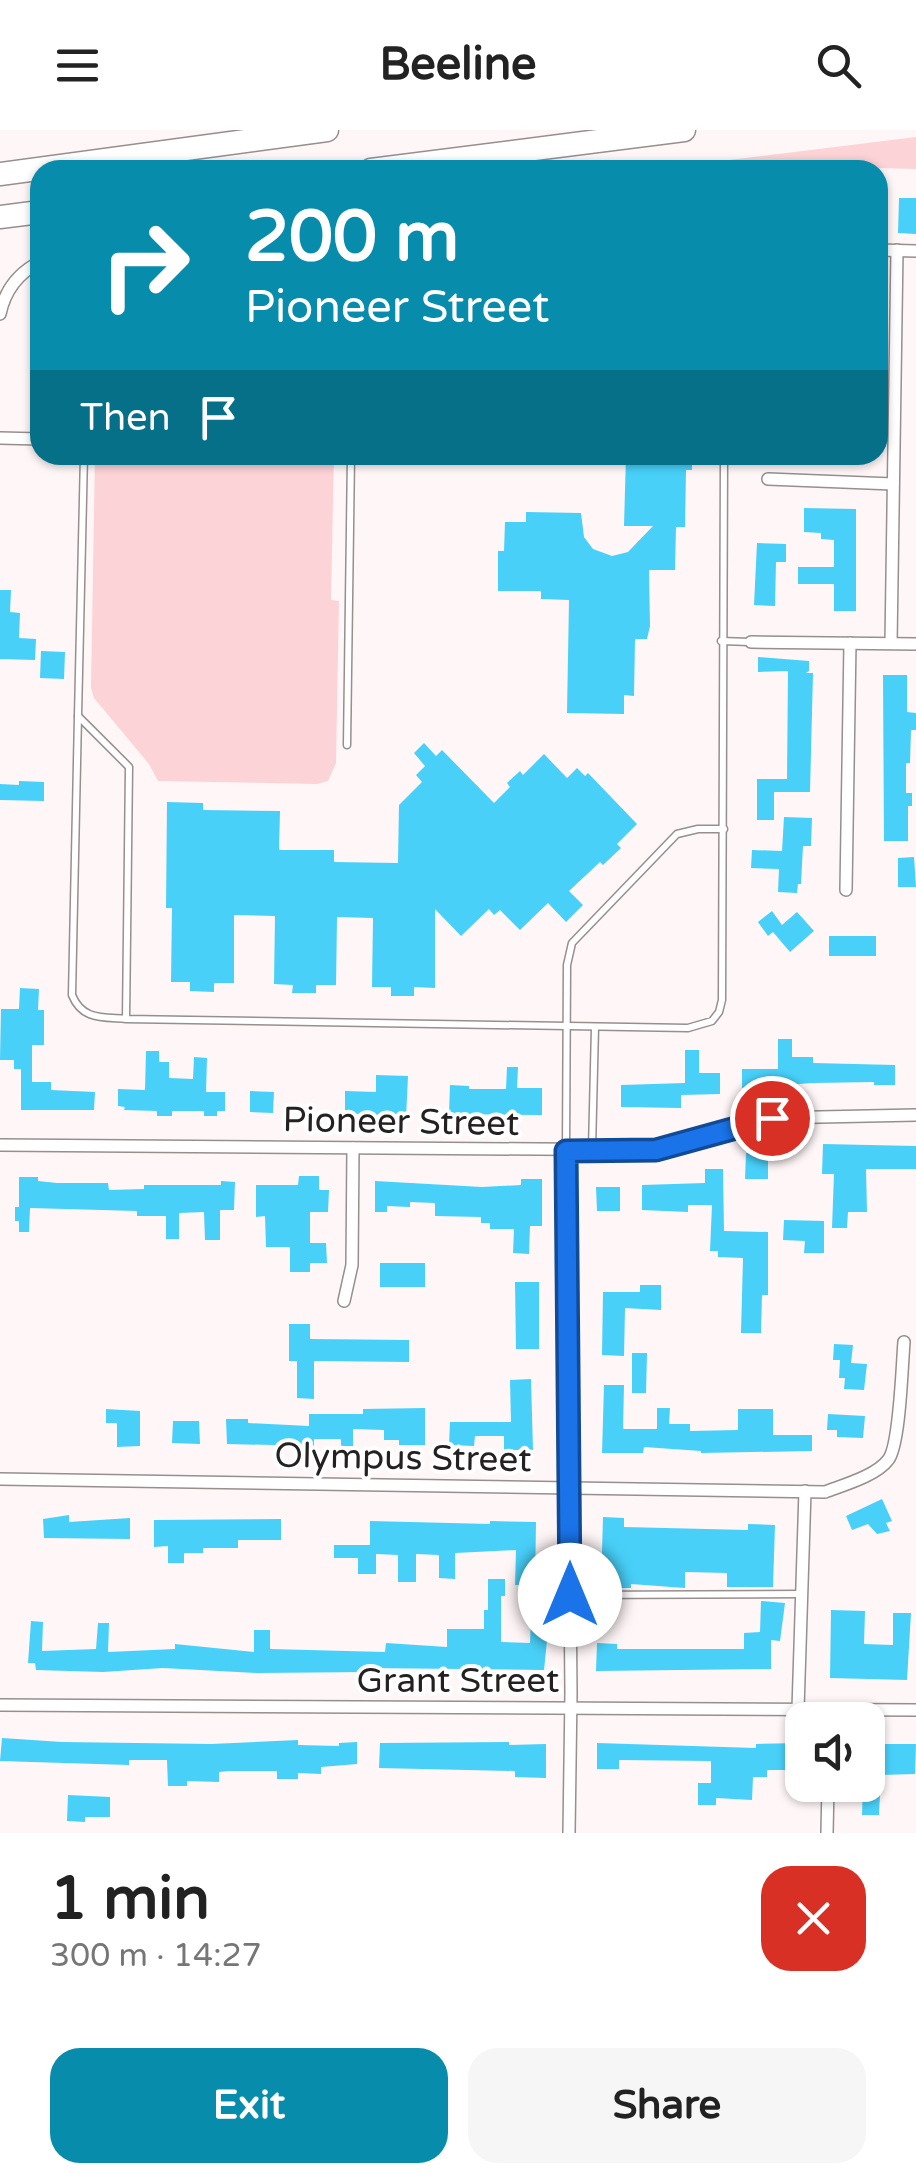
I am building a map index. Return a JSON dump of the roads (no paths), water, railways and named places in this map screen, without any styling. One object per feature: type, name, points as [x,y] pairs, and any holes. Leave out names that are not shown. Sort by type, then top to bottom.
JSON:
[{"type":"highway","points":[[102,160],[327,130]]},
{"type":"highway","points":[[448,160],[684,130]]},
{"type":"highway","points":[[4,173],[30,170]]},
{"type":"highway","points":[[4,217],[30,213]]},
{"type":"street","points":[[888,250],[916,251]]},
{"type":"street","points":[[891,643],[897,250]]},
{"type":"street","points":[[0,314],[12,284],[30,267]]},
{"type":"street","points":[[0,438],[30,439]]},
{"type":"street","points":[[768,479],[893,484]]},
{"type":"street","points":[[752,642],[916,644]]},
{"type":"street","points":[[846,890],[850,643]]},
{"type":"street","name":"Pioneer Street","points":[[0,1145],[656,1150],[772,1118],[916,1114]]},
{"type":"street","points":[[344,1301],[352,1265],[353,1148]]},
{"type":"street","points":[[566,1151],[569,1833]]},
{"type":"street","name":"Olympus Street","points":[[0,1479],[825,1492],[890,1458],[895,1442],[904,1342]]},
{"type":"street","points":[[798,1702],[805,1491]]},
{"type":"street","name":"Grant Street","points":[[0,1705],[785,1709]]},
{"type":"street","name":"Grant Street","points":[[885,1711],[916,1710]]},
{"type":"street","points":[[827,1833],[828,1802]]},
{"type":"lane","points":[[84,465],[72,995],[78,1009],[88,1016],[126,1018],[688,1028],[712,1021],[720,1012],[722,1000],[724,465]]},
{"type":"lane","points":[[347,745],[351,465]]},
{"type":"lane","points":[[721,641],[752,642]]},
{"type":"lane","points":[[78,716],[129,767],[126,1018]]},
{"type":"lane","points":[[566,1151],[567,965],[572,943],[676,834],[724,829]]},
{"type":"lane","points":[[592,1151],[595,1027]]},
{"type":"lane","points":[[570,1595],[802,1594]]}]
